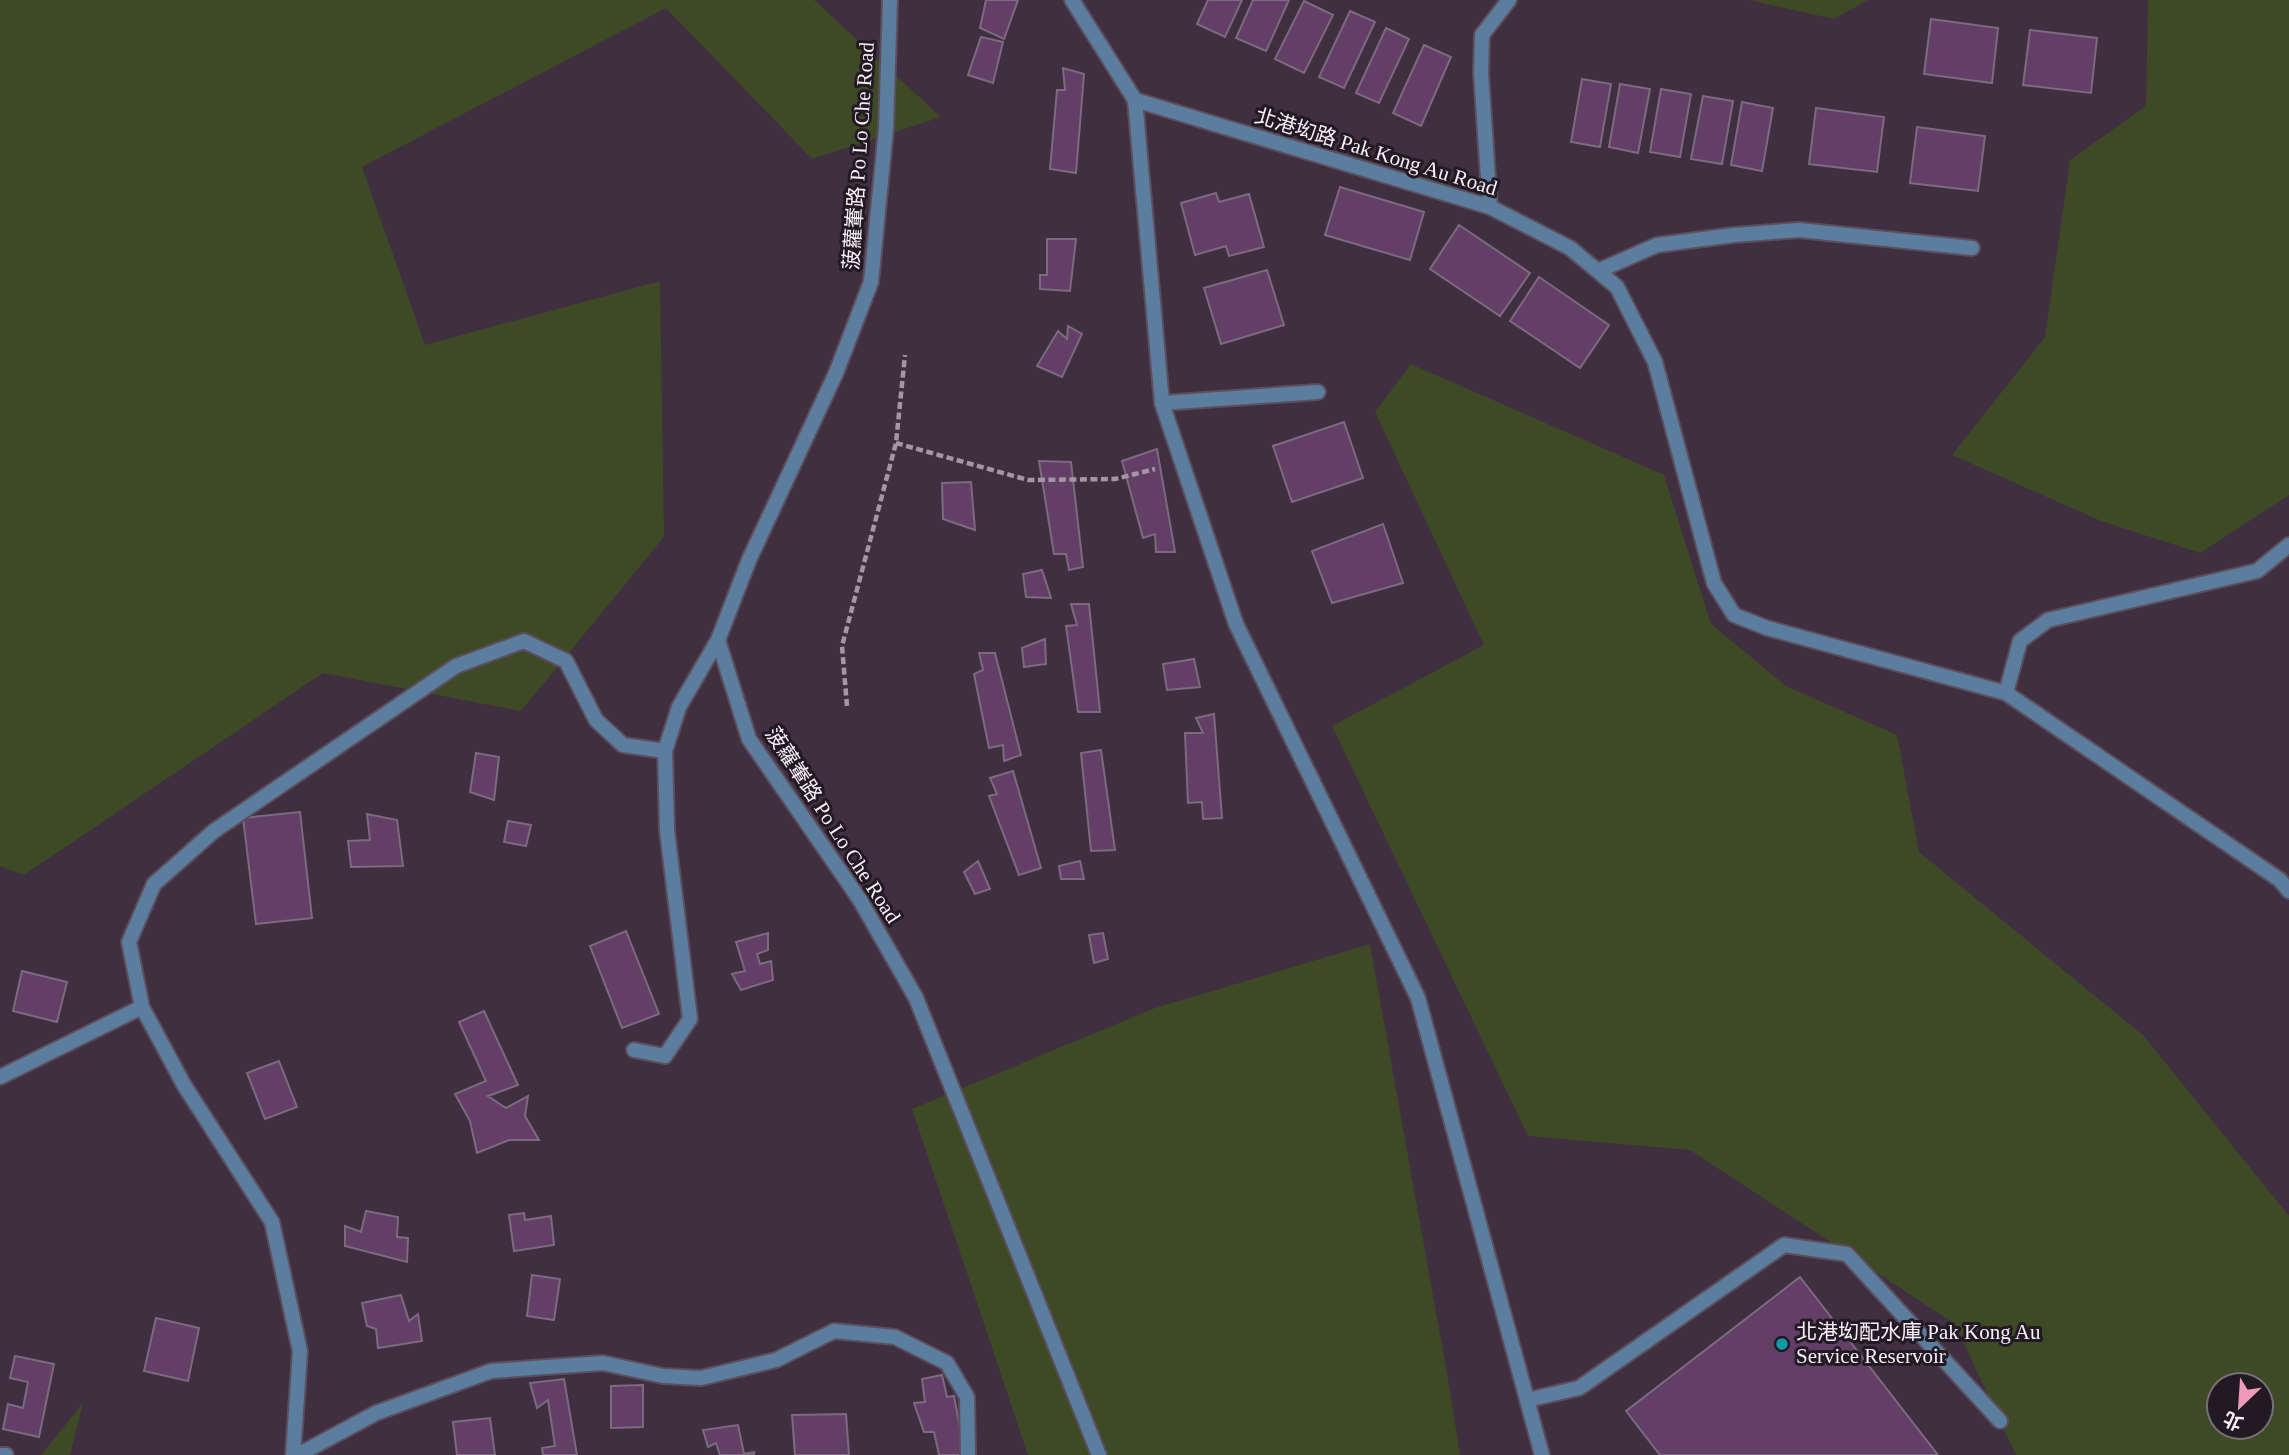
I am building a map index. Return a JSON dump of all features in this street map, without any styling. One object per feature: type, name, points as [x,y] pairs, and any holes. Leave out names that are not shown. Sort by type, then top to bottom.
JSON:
[{"type":"street","name":"菠蘿輋路 Po Lo Che Road","points":[[890,0],[886,129],[870,282],[836,373],[749,560],[718,640],[749,739],[860,900],[916,998],[1099,1455]]},
{"type":"street","points":[[1072,0],[1135,100],[1162,403],[1236,624],[1418,998],[1542,1455]]},
{"type":"street","points":[[1490,208],[1481,73],[1482,35],[1509,0]]},
{"type":"street","name":"北港㘭路 Pak Kong Au Road","points":[[1135,100],[1490,208],[1570,248],[1617,287],[1655,362],[1714,583],[1734,615],[1767,628],[2006,693],[2280,880],[2289,891]]},
{"type":"street","points":[[1598,271],[1657,245],[1798,230],[1972,248]]},
{"type":"street","points":[[1162,403],[1318,392]]},
{"type":"street","points":[[2006,693],[2020,641],[2048,620],[2257,571],[2289,545]]},
{"type":"street","points":[[634,1050],[665,1056],[690,1019],[667,830],[665,751],[679,706],[718,640]]},
{"type":"street","points":[[665,751],[623,745],[596,720],[566,661],[524,641],[456,666],[214,831],[154,884],[129,942],[142,1007],[184,1085],[272,1222],[300,1351],[296,1455],[376,1413],[491,1371],[603,1363],[663,1376],[701,1378],[775,1360],[834,1331],[895,1336],[947,1363],[967,1397],[968,1455]]},
{"type":"street","points":[[0,1077],[142,1007]]},
{"type":"street","points":[[1527,1400],[1579,1388],[1784,1245],[1847,1254],[2000,1422]]},
{"type":"street","points":[[0,1455],[6,1455]]},
{"type":"path","points":[[846,706],[842,646],[896,443],[905,355]]},
{"type":"path","points":[[896,443],[1028,480],[1115,479],[1182,463]]},
{"type":"green space","points":[[0,0],[814,0],[941,117],[812,159],[666,8],[362,167],[425,345],[660,281],[664,537],[521,711],[323,673],[24,875],[0,866]]},
{"type":"green space","points":[[1749,0],[1868,0],[1834,19]]},
{"type":"green space","points":[[2148,0],[2289,0],[2289,495],[2200,553],[2101,521],[1952,455],[2045,337],[2070,160],[2146,106]]},
{"type":"green space","points":[[1411,364],[1664,475],[1711,624],[1786,686],[1897,735],[1919,852],[2144,1036],[2289,1216],[2289,1455],[2016,1455],[1955,1324],[1690,1150],[1528,1136],[1332,726],[1484,645],[1375,412]]},
{"type":"green space","points":[[1370,944],[1460,1455],[1028,1455],[912,1109],[1155,1008]]},
{"type":"green space","points":[[83,1403],[70,1455],[41,1455]]},
{"type":"building","points":[[986,0],[1018,0],[1004,39],[980,28]]},
{"type":"building","points":[[1208,0],[1242,0],[1225,37],[1197,24]]},
{"type":"building","points":[[1253,0],[1289,0],[1266,51],[1236,38]]},
{"type":"building","points":[[1304,1],[1333,15],[1304,73],[1275,59]]},
{"type":"building","points":[[1350,11],[1375,22],[1344,88],[1319,77]]},
{"type":"building","points":[[1931,19],[1998,28],[1992,83],[1924,74]]},
{"type":"building","points":[[1386,28],[1409,39],[1379,103],[1356,93]]},
{"type":"building","points":[[2030,30],[2097,38],[2091,93],[2023,85]]},
{"type":"building","points":[[981,37],[1003,42],[993,83],[968,75]]},
{"type":"building","points":[[1424,45],[1451,57],[1421,126],[1393,113]]},
{"type":"building","points":[[1063,68],[1084,74],[1076,173],[1050,169],[1057,90],[1065,90]]},
{"type":"building","points":[[1582,79],[1611,84],[1600,147],[1571,142]]},
{"type":"building","points":[[1620,84],[1650,89],[1638,153],[1609,147]]},
{"type":"building","points":[[1661,89],[1691,94],[1680,157],[1650,152]]},
{"type":"building","points":[[1703,96],[1733,101],[1722,164],[1691,159]]},
{"type":"building","points":[[1742,102],[1773,108],[1762,171],[1731,165]]},
{"type":"building","points":[[1816,108],[1884,117],[1877,172],[1809,164]]},
{"type":"building","points":[[1917,127],[1985,136],[1978,191],[1910,183]]},
{"type":"building","points":[[1340,187],[1424,212],[1410,260],[1325,235]]},
{"type":"building","points":[[1216,193],[1219,202],[1249,194],[1264,247],[1229,256],[1226,246],[1195,255],[1181,203]]},
{"type":"building","points":[[1459,225],[1530,273],[1500,316],[1430,269]]},
{"type":"building","points":[[1047,239],[1076,239],[1070,291],[1040,289],[1040,275],[1047,275]]},
{"type":"building","points":[[1267,270],[1284,325],[1221,344],[1204,288]]},
{"type":"building","points":[[1539,277],[1609,325],[1580,368],[1510,321]]},
{"type":"building","points":[[1068,326],[1082,334],[1062,377],[1037,366],[1058,331],[1067,339]]},
{"type":"building","points":[[1344,422],[1363,478],[1292,502],[1273,446]]},
{"type":"building","points":[[1157,449],[1175,552],[1156,552],[1155,534],[1143,538],[1122,461]]},
{"type":"building","points":[[1039,461],[1071,462],[1083,567],[1069,570],[1066,554],[1054,554]]},
{"type":"building","points":[[971,482],[975,530],[943,519],[942,483]]},
{"type":"building","points":[[1383,524],[1403,583],[1332,603],[1312,551]]},
{"type":"building","points":[[1042,570],[1051,598],[1026,597],[1023,574]]},
{"type":"building","points":[[1071,604],[1089,604],[1100,712],[1078,712],[1066,626],[1077,625]]},
{"type":"building","points":[[1045,639],[1046,664],[1024,667],[1022,648]]},
{"type":"building","points":[[979,653],[995,653],[1021,755],[1004,761],[1003,745],[989,748],[974,674],[983,670]]},
{"type":"building","points":[[1194,659],[1200,687],[1167,690],[1163,664]]},
{"type":"building","points":[[1214,714],[1222,818],[1203,819],[1202,802],[1188,803],[1185,733],[1203,733],[1196,718]]},
{"type":"building","points":[[1101,750],[1115,850],[1091,851],[1081,753]]},
{"type":"building","points":[[476,753],[499,757],[494,800],[470,792]]},
{"type":"building","points":[[1013,771],[1041,868],[1019,875],[989,796],[997,794],[990,778]]},
{"type":"building","points":[[300,812],[312,918],[256,924],[243,818]]},
{"type":"building","points":[[367,814],[397,820],[403,866],[351,867],[348,841],[370,840]]},
{"type":"building","points":[[508,821],[531,825],[526,846],[504,842]]},
{"type":"building","points":[[978,861],[990,889],[975,894],[964,872]]},
{"type":"building","points":[[1080,861],[1084,879],[1061,879],[1059,866]]},
{"type":"building","points":[[626,931],[659,1014],[622,1028],[590,946]]},
{"type":"building","points":[[768,933],[768,950],[757,954],[760,964],[771,961],[773,980],[741,990],[732,974],[745,971],[736,942]]},
{"type":"building","points":[[1103,933],[1108,959],[1094,963],[1089,935]]},
{"type":"building","points":[[22,971],[67,982],[57,1022],[13,1011]]},
{"type":"building","points":[[484,1011],[518,1085],[488,1096],[506,1108],[528,1096],[525,1116],[539,1140],[509,1140],[477,1153],[470,1121],[455,1094],[486,1081],[459,1022]]},
{"type":"building","points":[[279,1061],[297,1107],[265,1119],[247,1073]]},
{"type":"building","points":[[366,1211],[398,1217],[397,1237],[408,1238],[407,1262],[345,1246],[345,1226],[361,1232]]},
{"type":"building","points":[[524,1213],[525,1220],[551,1216],[554,1245],[514,1251],[509,1215]]},
{"type":"building","points":[[532,1275],[560,1279],[554,1320],[527,1316]]},
{"type":"building","name":"北港㘭配水庫 Pak Kong Au Service Reservoir","points":[[1800,1277],[1938,1455],[1660,1455],[1626,1411]]},
{"type":"building","points":[[401,1295],[409,1321],[418,1314],[422,1341],[378,1348],[376,1329],[367,1326],[362,1303]]},
{"type":"building","points":[[156,1318],[199,1328],[188,1381],[144,1371]]},
{"type":"building","points":[[15,1356],[54,1364],[39,1437],[3,1429],[8,1404],[23,1408],[28,1382],[10,1378]]},
{"type":"building","points":[[942,1375],[947,1397],[954,1396],[965,1455],[939,1455],[934,1432],[924,1432],[914,1403],[925,1402],[922,1379]]},
{"type":"building","points":[[564,1379],[577,1455],[543,1455],[542,1448],[555,1446],[548,1400],[537,1408],[530,1383]]},
{"type":"building","points":[[643,1385],[643,1427],[611,1428],[611,1386]]},
{"type":"building","points":[[846,1414],[849,1455],[795,1455],[792,1415]]},
{"type":"building","points":[[490,1418],[495,1455],[457,1455],[453,1422]]},
{"type":"building","points":[[738,1425],[744,1454],[754,1452],[754,1455],[720,1455],[716,1443],[708,1447],[703,1430]]},
{"type":"place","name":"北港㘭配水庫 Pak Kong Au Service Reservoir","points":[[1782,1344]]}]
